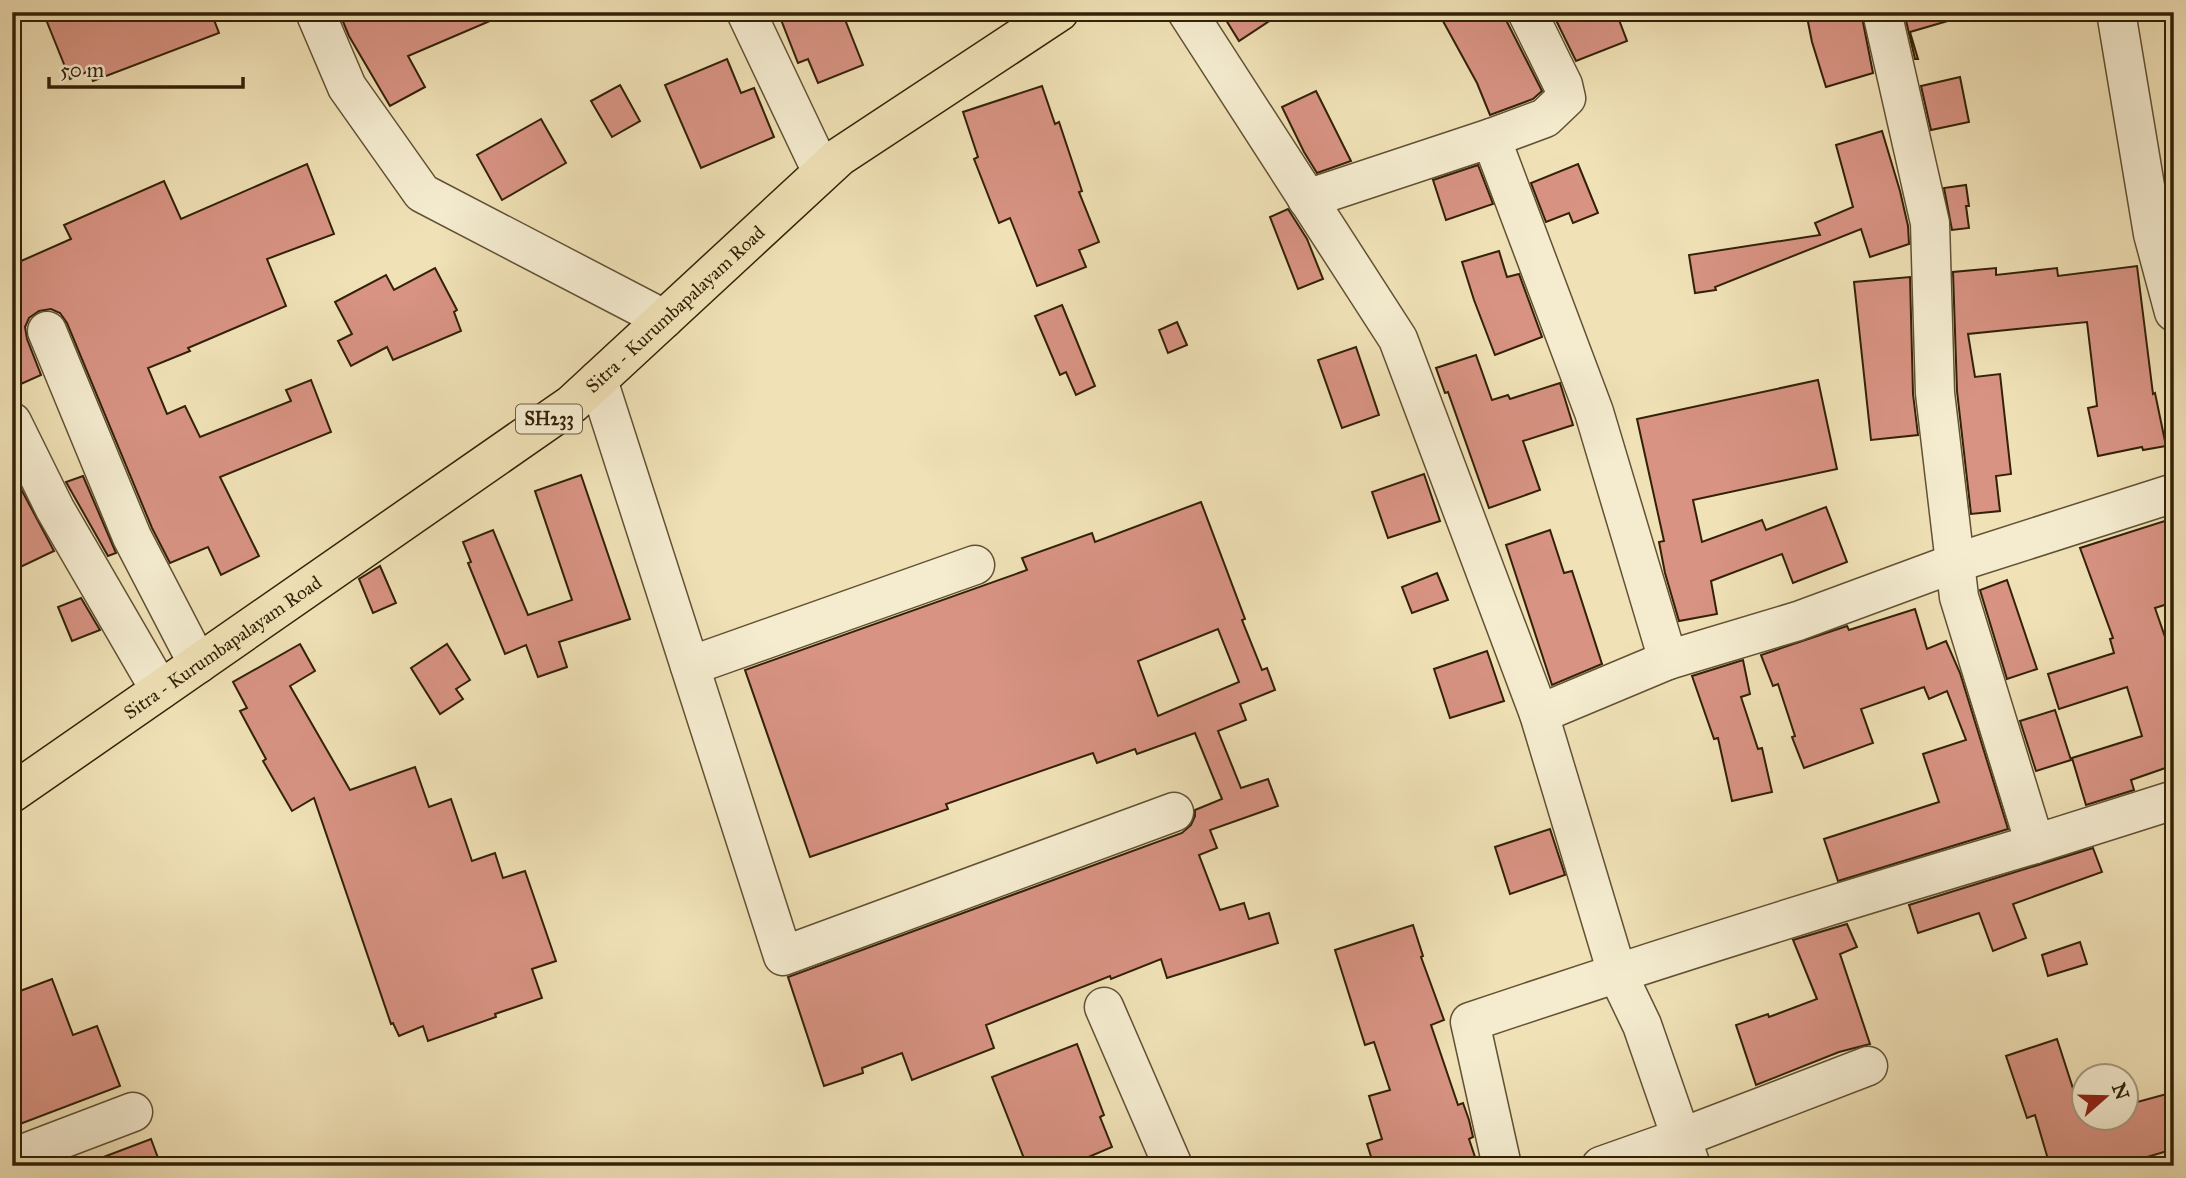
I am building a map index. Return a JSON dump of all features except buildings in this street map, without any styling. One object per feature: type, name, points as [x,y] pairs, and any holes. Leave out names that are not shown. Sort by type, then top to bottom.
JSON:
[{"type":"main road","name":"Sitra - Kurumbapalayam Road","points":[[14,788],[198,664],[572,404],[839,157],[1059,12]]},
{"type":"street","points":[[315,12],[348,87],[422,193],[664,318]]},
{"type":"street","points":[[746,12],[822,172]]},
{"type":"street","points":[[1187,12],[1398,339],[1539,714],[1617,973],[1642,1025],[1687,1152]]},
{"type":"street","points":[[1307,199],[1545,118],[1566,98],[1563,85],[1527,12]]},
{"type":"street","points":[[1882,12],[1930,223],[1935,393],[1959,597],[2035,844]]},
{"type":"street","points":[[2116,12],[2153,234],[2174,312]]},
{"type":"street","points":[[1491,138],[1594,412],[1668,660]]},
{"type":"street","points":[[47,331],[132,537],[198,664]]},
{"type":"street","points":[[598,380],[782,956],[1174,812]]},
{"type":"street","points":[[12,422],[55,509],[160,690]]},
{"type":"street","points":[[1539,714],[1668,660],[1798,621],[1955,563],[2174,493]]},
{"type":"street","points":[[690,666],[975,565]]},
{"type":"street","points":[[1503,1166],[1470,1022],[1862,895],[2174,800]]},
{"type":"street","points":[[1104,1007],[1173,1166]]},
{"type":"street","points":[[1601,1166],[1687,1152],[1868,1066]]},
{"type":"street","points":[[12,1158],[133,1112]]}]
